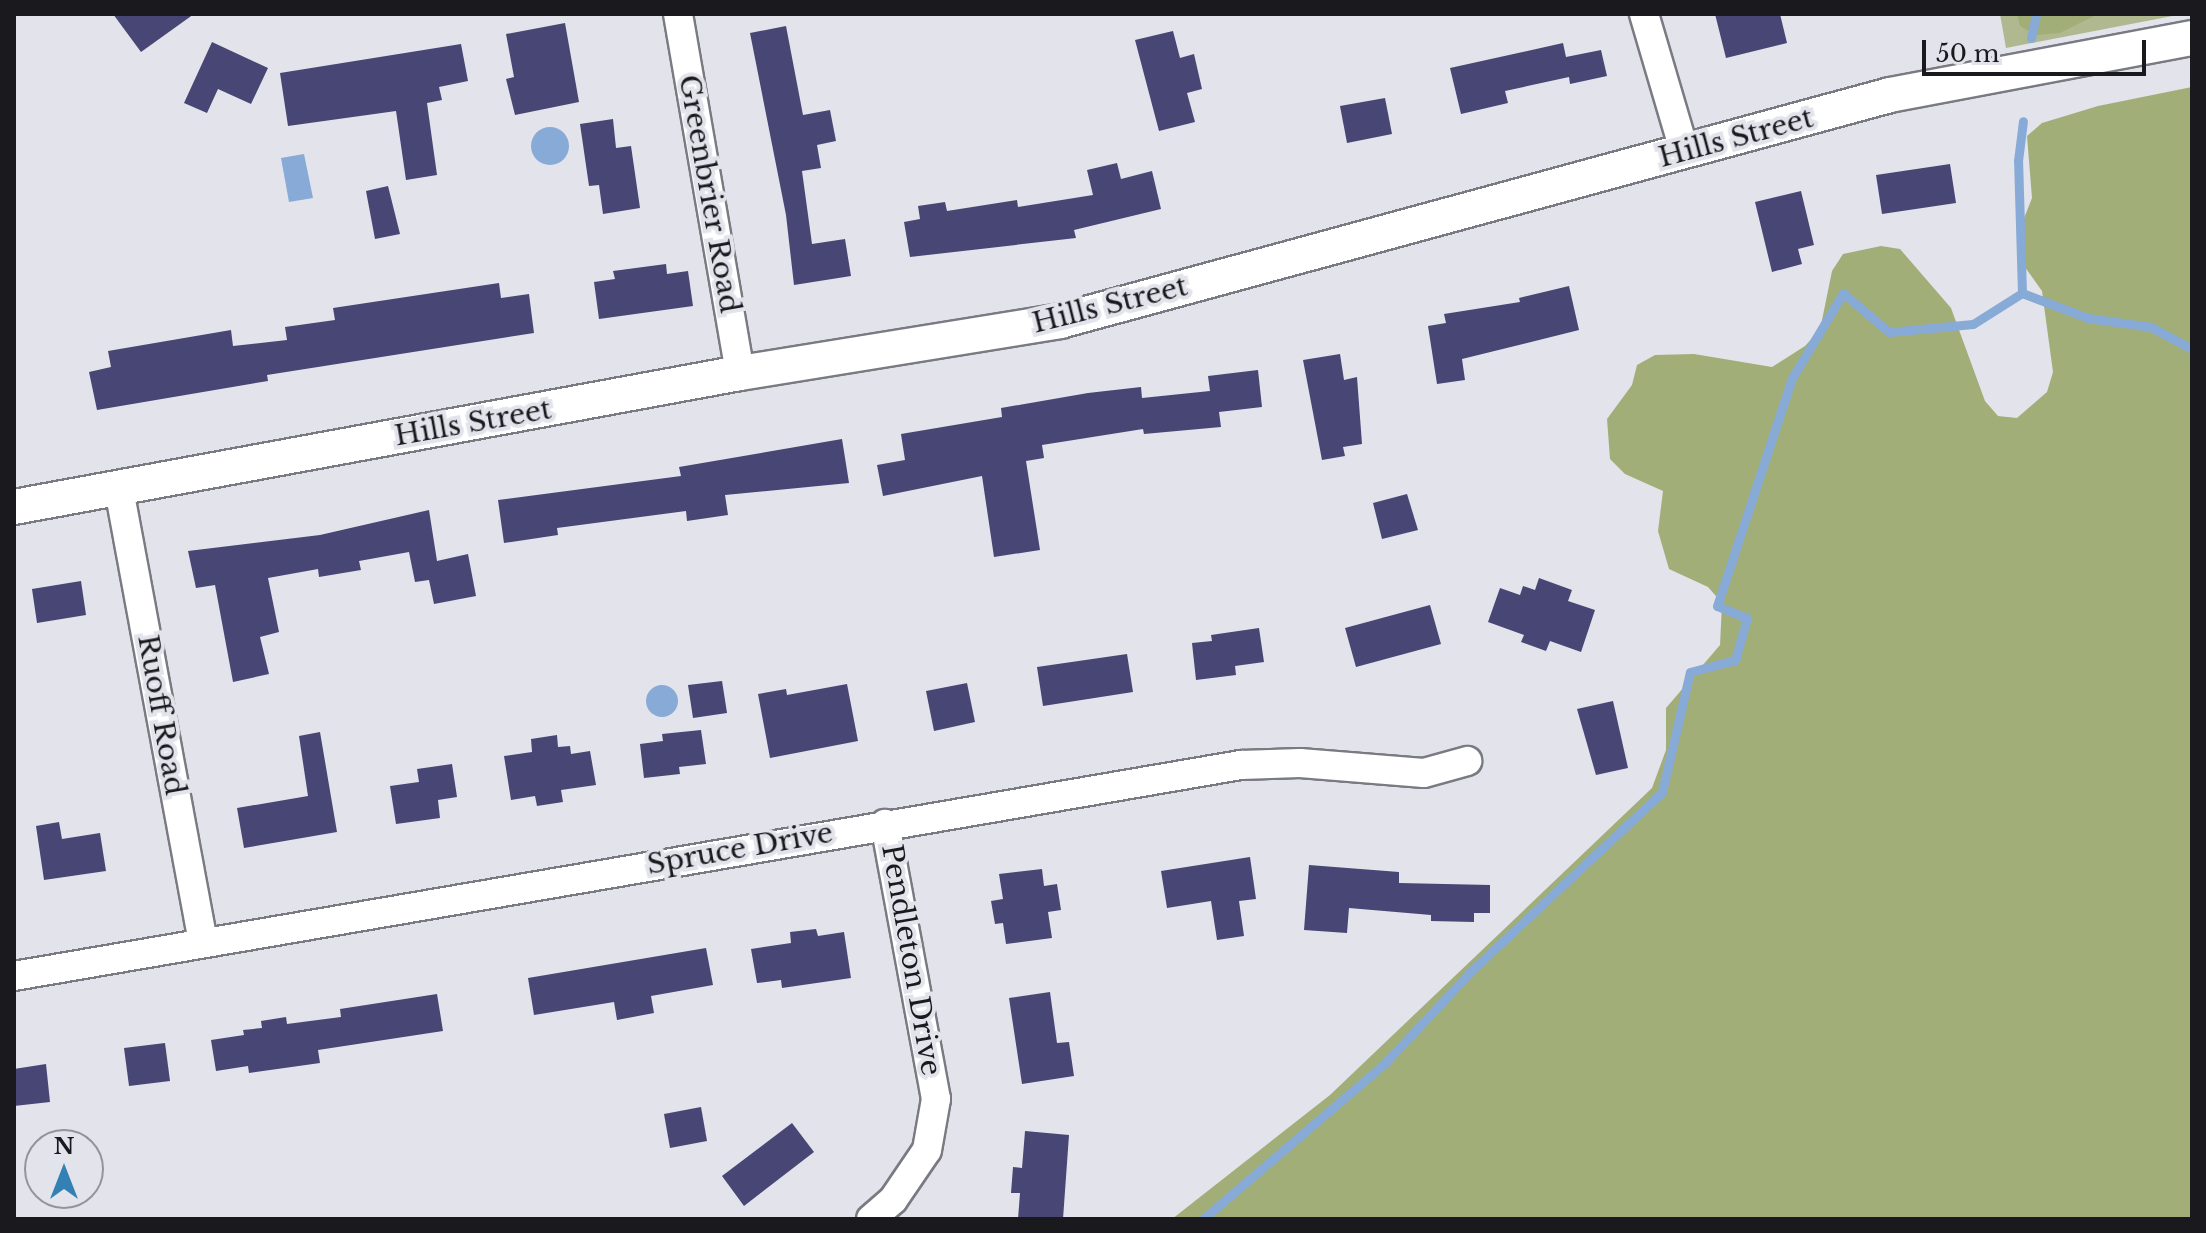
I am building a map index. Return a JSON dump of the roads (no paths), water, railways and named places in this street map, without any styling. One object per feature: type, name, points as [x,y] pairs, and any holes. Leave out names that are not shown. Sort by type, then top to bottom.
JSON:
[{"type":"street","name":"Greenbrier Road","points":[[678,14],[740,373]]},
{"type":"street","points":[[1644,14],[1685,153]]},
{"type":"street","name":"Hills Street","points":[[14,507],[740,373],[1060,321],[1890,95],[2192,38]]},
{"type":"street","name":"Ruoff Road","points":[[119,489],[203,942]]},
{"type":"street","name":"Spruce Drive","points":[[14,976],[1241,765],[1300,763],[1424,773],[1467,761]]},
{"type":"street","name":"Pendleton Drive","points":[[871,1219],[893,1200],[927,1150],[936,1099],[885,824]]},
{"type":"water","points":[[550,127],[563,133],[569,146],[563,159],[550,165],[537,159],[531,146],[537,133]]},
{"type":"water","points":[[304,154],[313,198],[289,202],[281,158]]},
{"type":"water","points":[[662,685],[674,689],[678,701],[674,713],[662,717],[650,713],[646,701],[650,689]]},
{"type":"waterway","points":[[2031,38],[2036,14]]},
{"type":"waterway","points":[[2022,293],[2018,161],[2023,121]]},
{"type":"waterway","points":[[1203,1219],[1385,1063],[1472,970],[1662,792],[1690,672],[1735,660],[1747,618],[1717,606],[1792,378],[1843,293],[1889,332],[1973,324],[2022,293],[2088,318],[2151,327],[2192,349]]}]
